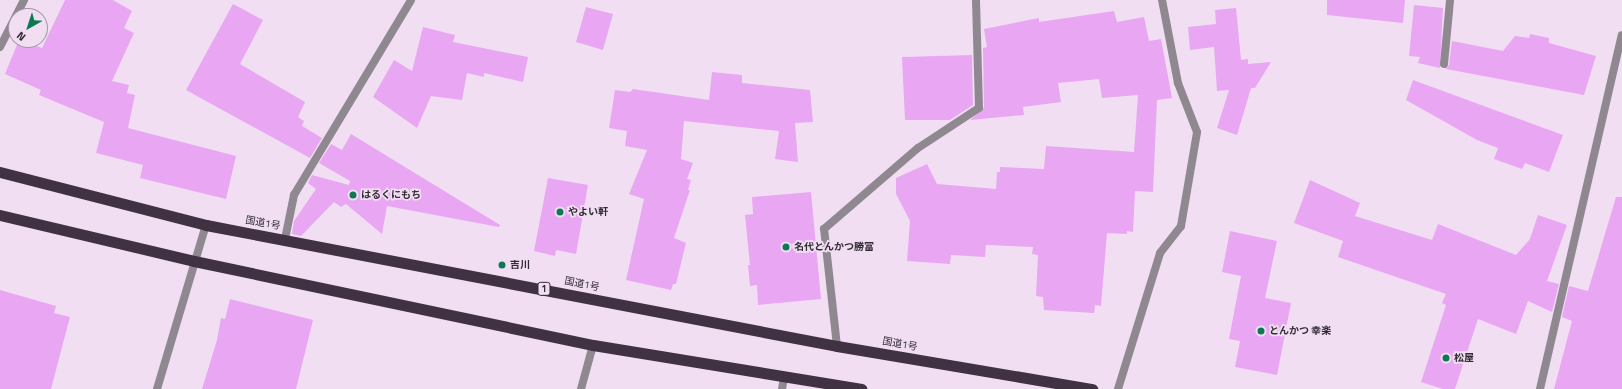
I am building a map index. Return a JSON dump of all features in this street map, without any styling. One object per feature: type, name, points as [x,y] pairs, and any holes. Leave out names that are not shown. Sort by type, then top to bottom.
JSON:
[{"type":"highway","name":"国道1号","points":[[0,172],[206,225],[836,346],[1092,389]]},
{"type":"highway","points":[[0,215],[194,261],[783,384],[861,389]]},
{"type":"street","points":[[0,47],[24,0]]},
{"type":"street","points":[[285,239],[294,196],[411,0]]},
{"type":"street","points":[[836,346],[824,229],[918,148],[979,108],[976,0]]},
{"type":"street","points":[[1118,389],[1160,253],[1181,226],[1197,132],[1178,83],[1162,0]]},
{"type":"street","points":[[1444,64],[1450,0]]},
{"type":"street","points":[[1540,389],[1622,35]]},
{"type":"street","points":[[157,389],[206,225]]},
{"type":"street","points":[[581,389],[593,345]]},
{"type":"building","points":[[65,0],[113,0],[132,11],[124,28],[134,33],[112,81],[129,85],[127,93],[135,95],[128,128],[236,156],[226,199],[140,178],[143,165],[96,153],[104,122],[39,95],[41,90],[5,74],[16,48],[48,48],[48,35]]},
{"type":"building","points":[[1327,0],[1405,0],[1403,23],[1327,15]]},
{"type":"building","points":[[233,4],[263,20],[240,64],[305,102],[298,117],[304,121],[302,126],[322,138],[310,158],[186,90]]},
{"type":"building","points":[[1414,5],[1443,8],[1440,68],[1418,63],[1420,57],[1409,56]]},
{"type":"building","points":[[586,7],[613,14],[603,50],[576,42]]},
{"type":"building","points":[[1236,8],[1241,60],[1248,59],[1248,64],[1271,62],[1255,88],[1251,88],[1237,135],[1217,128],[1229,90],[1217,91],[1214,47],[1190,50],[1188,27],[1216,24],[1215,10]]},
{"type":"building","points":[[1114,11],[1117,22],[1144,17],[1149,41],[1161,39],[1172,98],[1157,100],[1153,192],[1135,191],[1133,232],[1127,231],[1127,234],[1107,233],[1101,306],[1095,305],[1094,313],[1044,310],[1043,297],[1036,296],[1038,255],[1032,254],[1033,247],[986,245],[985,257],[951,255],[950,264],[907,261],[910,221],[896,194],[896,178],[927,164],[937,184],[996,189],[997,172],[1000,172],[1000,167],[1044,169],[1046,146],[1134,152],[1138,95],[1102,98],[1099,79],[1058,83],[1061,102],[1023,107],[1024,115],[970,120],[984,108],[983,48],[987,47],[984,29],[1039,18],[1039,22]]},
{"type":"building","points":[[423,27],[455,35],[453,42],[528,57],[523,82],[484,73],[484,77],[467,73],[462,100],[431,96],[417,128],[373,97],[394,60],[412,71]]},
{"type":"building","points":[[1530,34],[1549,38],[1549,43],[1596,56],[1584,95],[1446,69],[1449,65],[1452,41],[1503,51],[1515,36],[1529,38]]},
{"type":"building","points":[[972,55],[973,105],[950,120],[905,120],[902,57]]},
{"type":"building","points":[[712,72],[742,75],[742,83],[810,90],[813,122],[795,123],[798,162],[775,159],[779,131],[684,121],[681,159],[693,163],[687,179],[691,180],[688,190],[690,190],[674,238],[686,243],[676,284],[673,284],[671,290],[626,280],[644,199],[629,194],[647,150],[625,146],[627,131],[609,128],[615,90],[630,92],[633,89],[709,100]]},
{"type":"building","points":[[1413,80],[1563,135],[1549,172],[1525,163],[1522,169],[1494,159],[1498,148],[1477,140],[1406,100]]},
{"type":"building","points":[[351,134],[500,225],[499,227],[387,206],[382,234],[346,204],[341,207],[334,202],[301,236],[292,234],[294,221],[316,189],[308,183],[312,175],[349,185],[350,181],[319,163],[331,144],[342,150]]},
{"type":"building","points":[[548,178],[588,185],[576,254],[556,250],[555,256],[534,251]]},
{"type":"building","points":[[1310,180],[1360,203],[1355,216],[1432,240],[1438,224],[1516,255],[1530,239],[1538,215],[1567,225],[1547,281],[1559,284],[1552,312],[1528,301],[1516,334],[1478,319],[1455,389],[1443,389],[1421,382],[1446,305],[1442,303],[1446,294],[1338,257],[1343,241],[1294,223]]},
{"type":"building","points":[[811,192],[821,299],[758,305],[757,285],[750,286],[748,265],[750,265],[745,215],[753,214],[752,197]]},
{"type":"building","points":[[1616,197],[1622,197],[1622,389],[1554,389],[1572,321],[1562,317],[1569,286],[1588,291]]},
{"type":"building","points":[[1230,231],[1277,241],[1265,298],[1291,303],[1277,375],[1235,367],[1240,341],[1229,339],[1241,276],[1222,272]]},
{"type":"building","points":[[0,290],[56,306],[54,313],[70,317],[51,389],[0,389]]},
{"type":"building","points":[[230,299],[313,320],[296,389],[202,389],[217,340],[221,318],[225,319]]},
{"type":"place","name":"はるくにもち","points":[[353,195]]},
{"type":"place","name":"やよい軒","points":[[560,212]]},
{"type":"place","name":"名代とんかつ勝富","points":[[786,247]]},
{"type":"place","name":"吉川","points":[[502,265]]},
{"type":"place","name":"とんかつ 幸楽","points":[[1261,331]]},
{"type":"place","name":"松屋","points":[[1446,358]]}]
